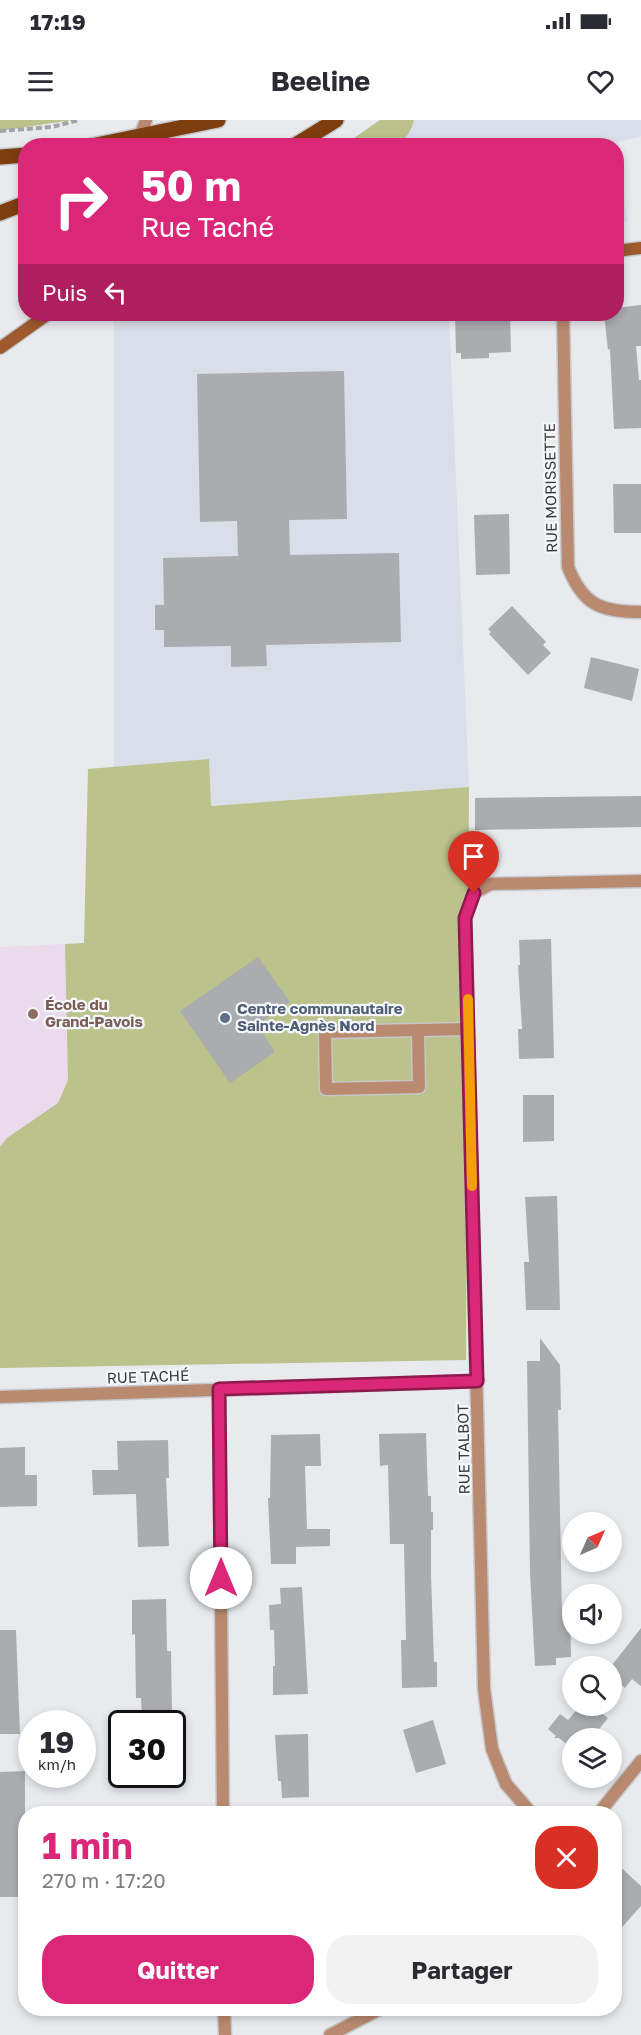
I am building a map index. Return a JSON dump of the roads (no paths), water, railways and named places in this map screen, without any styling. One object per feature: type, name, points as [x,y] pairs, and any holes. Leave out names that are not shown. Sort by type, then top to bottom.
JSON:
[{"type":"main road","points":[[135,138],[218,120]]},
{"type":"main road","points":[[307,138],[336,120]]},
{"type":"main road","points":[[0,157],[18,156]]},
{"type":"main road","points":[[0,200],[18,201]]},
{"type":"main road","points":[[0,213],[18,205]]},
{"type":"street","points":[[140,137],[146,120]]},
{"type":"street","points":[[624,250],[641,248]]},
{"type":"street","points":[[0,348],[38,321]]},
{"type":"street","name":"RUE MORISSETTE","points":[[563,321],[568,567],[575,584],[585,598],[605,608],[641,612]]},
{"type":"street","name":"RUE TALBOT","points":[[525,1806],[506,1784],[492,1749],[484,1689],[465,918],[474,893],[491,884],[641,882]]},
{"type":"street","points":[[418,1030],[419,1088],[326,1089],[325,1032],[418,1030],[468,1029]]},
{"type":"street","name":"RUE TACHÉ","points":[[0,1397],[477,1381]]},
{"type":"street","points":[[219,1389],[223,1806]]},
{"type":"street","points":[[604,1806],[641,1761]]},
{"type":"street","points":[[224,2016],[225,2035]]},
{"type":"street","points":[[330,2035],[367,2016]]},
{"type":"place","name":"École du Grand-Pavois","points":[[33,1014]]},
{"type":"place","name":"Centre communautaire Sainte-Agnès Nord","points":[[225,1018]]}]
